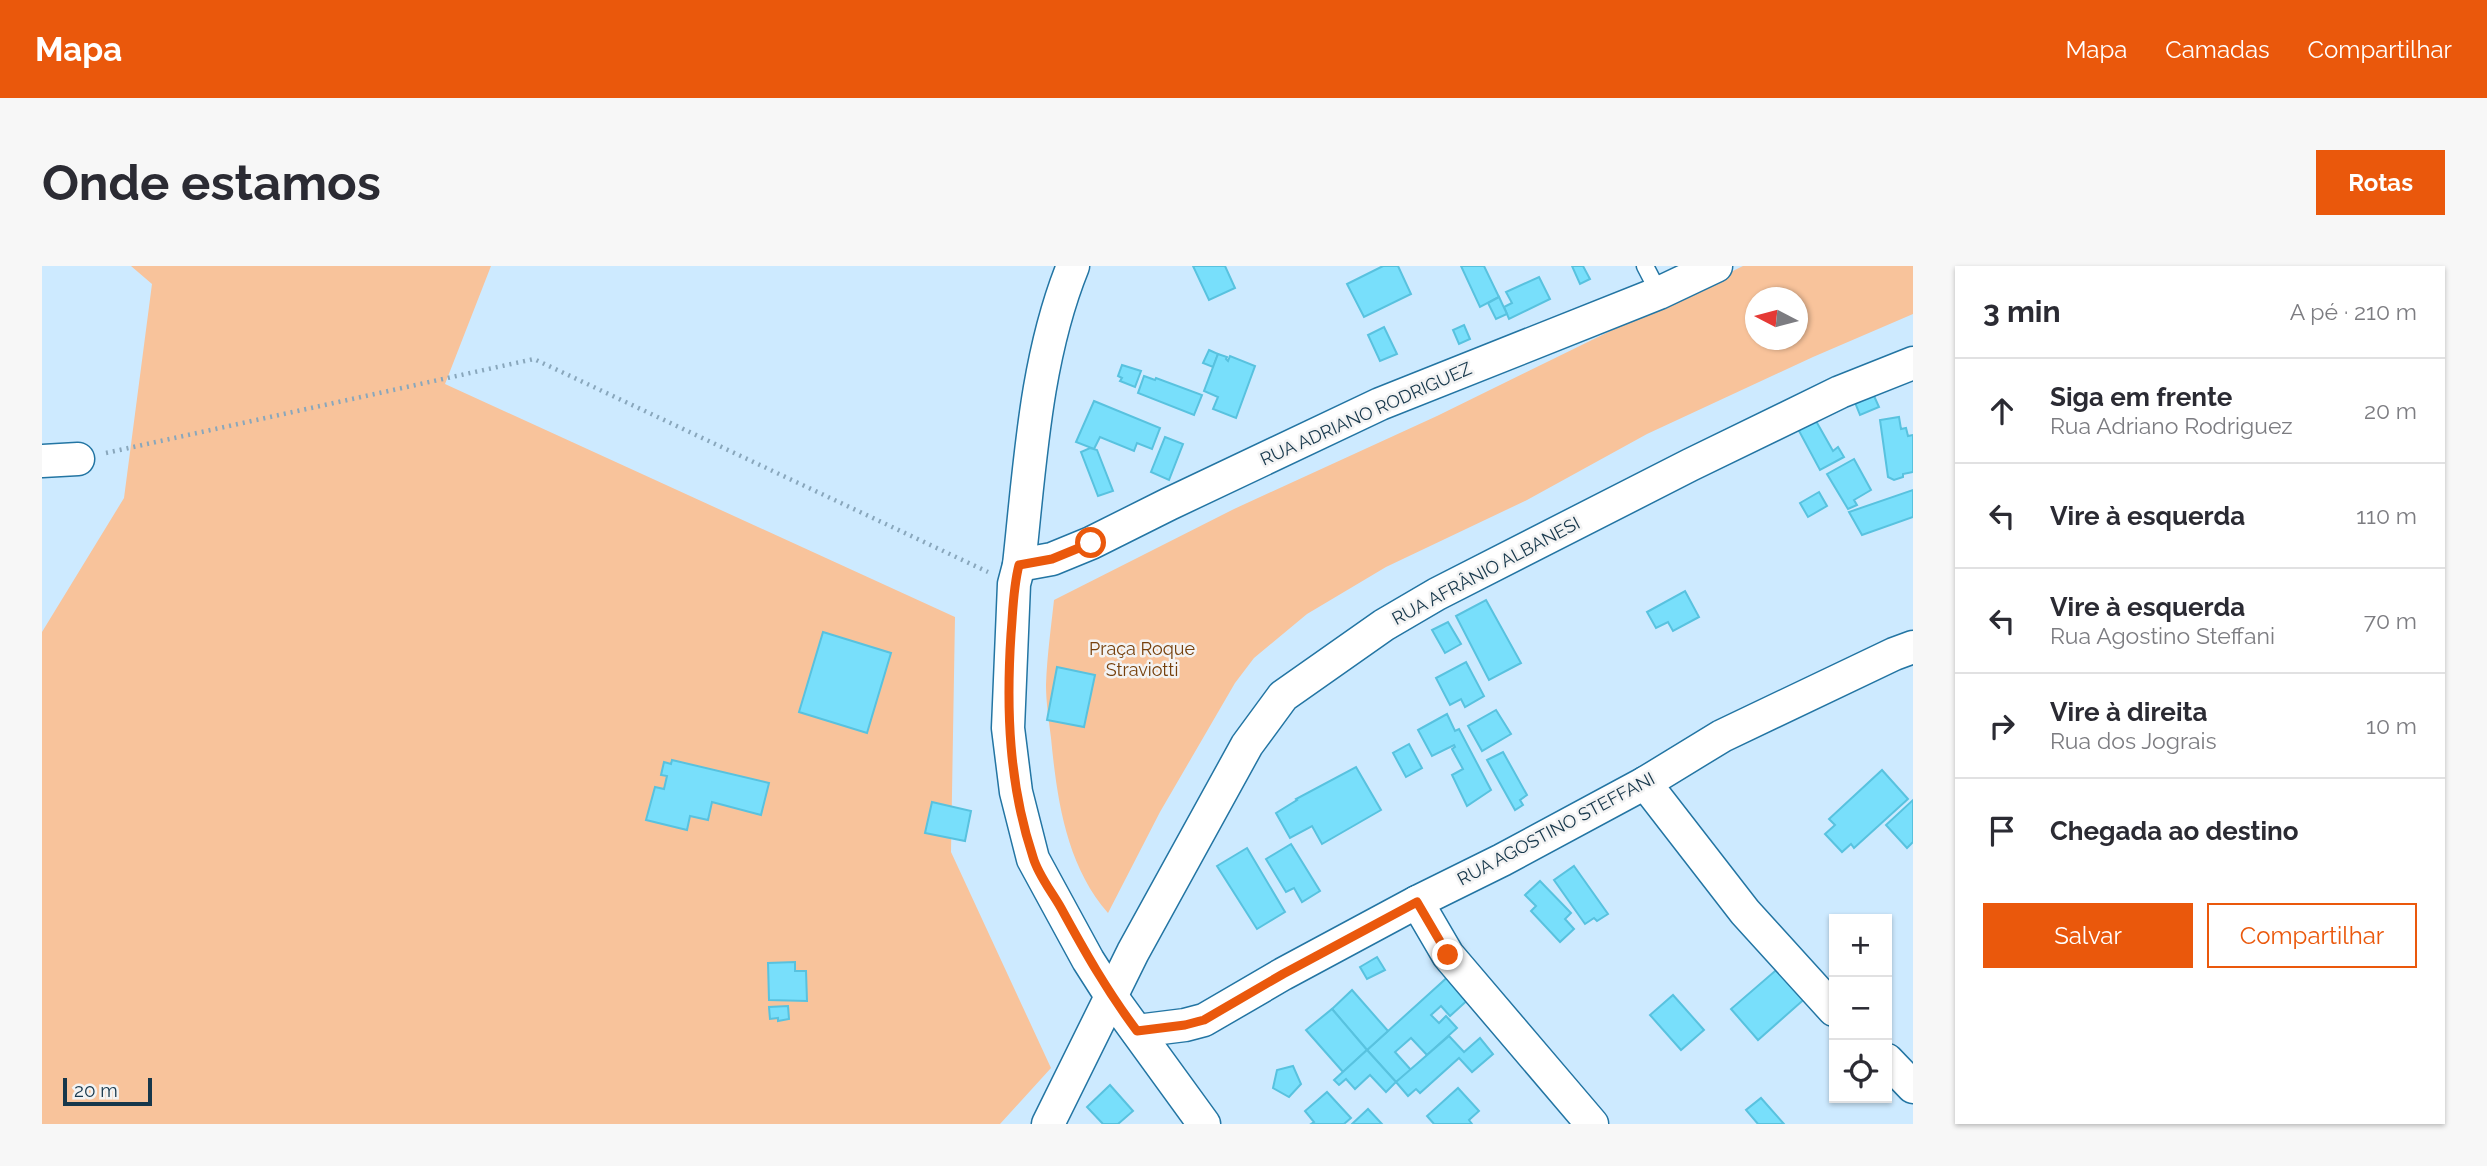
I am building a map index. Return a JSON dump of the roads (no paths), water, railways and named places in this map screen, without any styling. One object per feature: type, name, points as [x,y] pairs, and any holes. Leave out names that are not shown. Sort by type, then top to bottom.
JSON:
[{"type":"street","points":[[1073,266],[1048,344],[1017,575],[1008,727],[1016,792],[1033,859],[1111,996],[1204,1124]]},
{"type":"street","name":"RUA ADRIANO RODRIGUEZ","points":[[1017,575],[1091,543],[1380,404],[1652,280],[1716,266]]},
{"type":"street","name":"RUA AFRÂNIO ALBANESI","points":[[1048,1124],[1111,996],[1247,745],[1283,696],[1384,625],[1437,594],[1703,458],[1840,392],[1913,363]]},
{"type":"street","points":[[42,461],[78,459]]},
{"type":"street","name":"RUA AGOSTINO STEFFANI","points":[[1137,1031],[1204,1020],[1417,902],[1646,783],[1722,736],[1907,659]]},
{"type":"street","points":[[1646,783],[1745,912],[1829,1004]]},
{"type":"street","points":[[1417,902],[1448,955],[1592,1124]]},
{"type":"street","name":"RUA AGOSTINO STEFFANI","points":[[1172,1081],[1184,1047],[1204,1020]]},
{"type":"street","points":[[1892,1065],[1913,1087]]},
{"type":"park label","name":"Praça Roque Straviotti","points":[[1142,659]]}]
